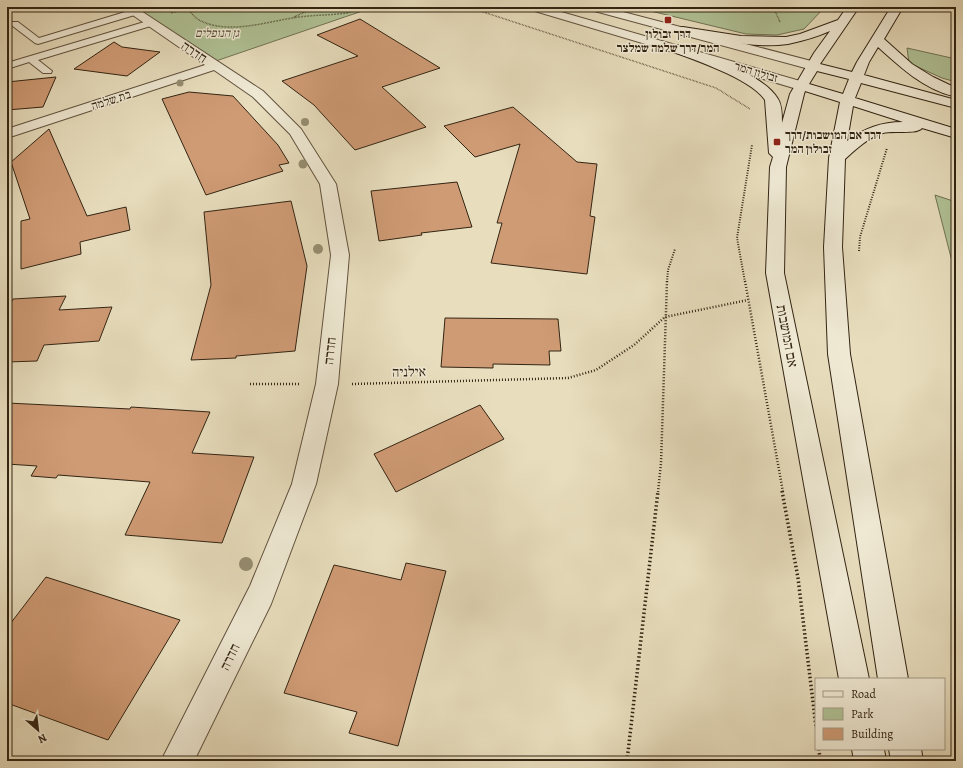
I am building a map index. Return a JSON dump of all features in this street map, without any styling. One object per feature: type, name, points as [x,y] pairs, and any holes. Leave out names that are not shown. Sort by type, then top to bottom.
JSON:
[{"type":"main road","name":"זבולון המר","points":[[532,7],[802,86],[952,133]]},
{"type":"main road","name":"זבולון המר","points":[[591,7],[956,104]]},
{"type":"main road","name":"אם המושבות","points":[[853,7],[820,52],[814,66],[797,94],[778,167],[775,273],[854,678]]},
{"type":"main road","points":[[893,678],[839,354],[833,247],[837,158],[847,101],[863,62],[878,40],[896,7]]},
{"type":"main road","name":"חדרה","points":[[138,14],[258,94],[296,132],[328,184],[340,255],[327,384],[304,484],[261,594],[177,761]]},
{"type":"main road","points":[[683,31],[751,40],[798,39],[840,23]]},
{"type":"main road","points":[[878,40],[907,67],[928,80],[956,94]]},
{"type":"main road","points":[[675,48],[732,71],[762,87],[772,99],[778,167]]},
{"type":"main road","name":"בת שלמה","points":[[7,134],[214,66]]},
{"type":"main road","points":[[837,158],[848,148],[876,130],[907,126],[952,133]]},
{"type":"main road","points":[[868,750],[870,761]]},
{"type":"main road","points":[[904,750],[906,761]]},
{"type":"lane","points":[[14,24],[38,40],[138,14]]},
{"type":"lane","points":[[7,66],[31,59],[138,14]]},
{"type":"lane","points":[[31,59],[47,71]]},
{"type":"path","points":[[185,7],[188,8],[193,17],[203,22],[221,25],[250,25],[292,18],[348,13],[354,10],[348,7]]},
{"type":"path","points":[[292,18],[316,7]]},
{"type":"path","points":[[468,7],[716,88],[751,110]]},
{"type":"path","points":[[859,252],[860,238],[887,148],[884,142]]},
{"type":"path","points":[[627,761],[661,463],[665,317],[668,270],[675,248]]},
{"type":"path","points":[[665,317],[748,300]]},
{"type":"path","name":"אילניה","points":[[250,384],[327,384],[568,378],[596,370],[634,345],[665,317]]},
{"type":"path","points":[[819,750],[820,761]]},
{"type":"green space","name":"גן הנופלים","points":[[131,7],[374,7],[210,63]]},
{"type":"green space","points":[[634,7],[824,8],[804,29],[777,35],[746,34]]},
{"type":"green space","points":[[907,48],[956,59],[956,82],[942,78],[909,63]]},
{"type":"green space","points":[[935,195],[956,202],[956,277]]},
{"type":"building","points":[[360,19],[440,68],[382,87],[426,127],[355,150],[314,105],[282,81],[358,56],[317,35]]},
{"type":"building","points":[[114,42],[122,47],[160,52],[127,76],[74,69]]},
{"type":"building","points":[[56,77],[43,107],[7,110],[7,82]]},
{"type":"building","points":[[189,92],[233,96],[278,145],[289,163],[279,165],[283,171],[206,195],[162,99]]},
{"type":"building","points":[[513,107],[577,162],[597,164],[590,216],[595,217],[587,274],[491,263],[502,223],[497,223],[520,144],[475,157],[444,126]]},
{"type":"building","points":[[49,129],[87,216],[126,207],[130,230],[80,242],[81,254],[21,269],[21,221],[30,219],[11,162]]},
{"type":"building","points":[[457,182],[472,227],[421,233],[422,235],[379,241],[371,191]]},
{"type":"building","points":[[291,201],[307,266],[295,351],[236,356],[236,358],[191,360],[211,285],[204,212]]},
{"type":"building","points":[[66,296],[59,310],[112,307],[99,341],[44,345],[37,361],[7,362],[7,310],[13,299]]},
{"type":"building","points":[[445,318],[558,319],[561,351],[549,351],[550,365],[493,364],[493,368],[441,367]]},
{"type":"building","points":[[7,403],[130,409],[131,407],[210,412],[192,453],[254,457],[222,543],[125,535],[150,482],[58,475],[56,478],[31,476],[37,466],[7,464]]},
{"type":"building","points":[[480,405],[504,439],[396,492],[374,454]]},
{"type":"building","points":[[406,563],[446,571],[398,746],[349,733],[357,712],[284,693],[334,565],[401,580]]},
{"type":"building","points":[[46,577],[180,620],[108,740],[7,703],[7,628]]},
{"type":"place","name":"דרך זבולון המר/דרך שלמה שמלצר","points":[[668,20]]},
{"type":"place","name":"דרך אם המושבות/דרך זבולון המר","points":[[777,142]]}]
